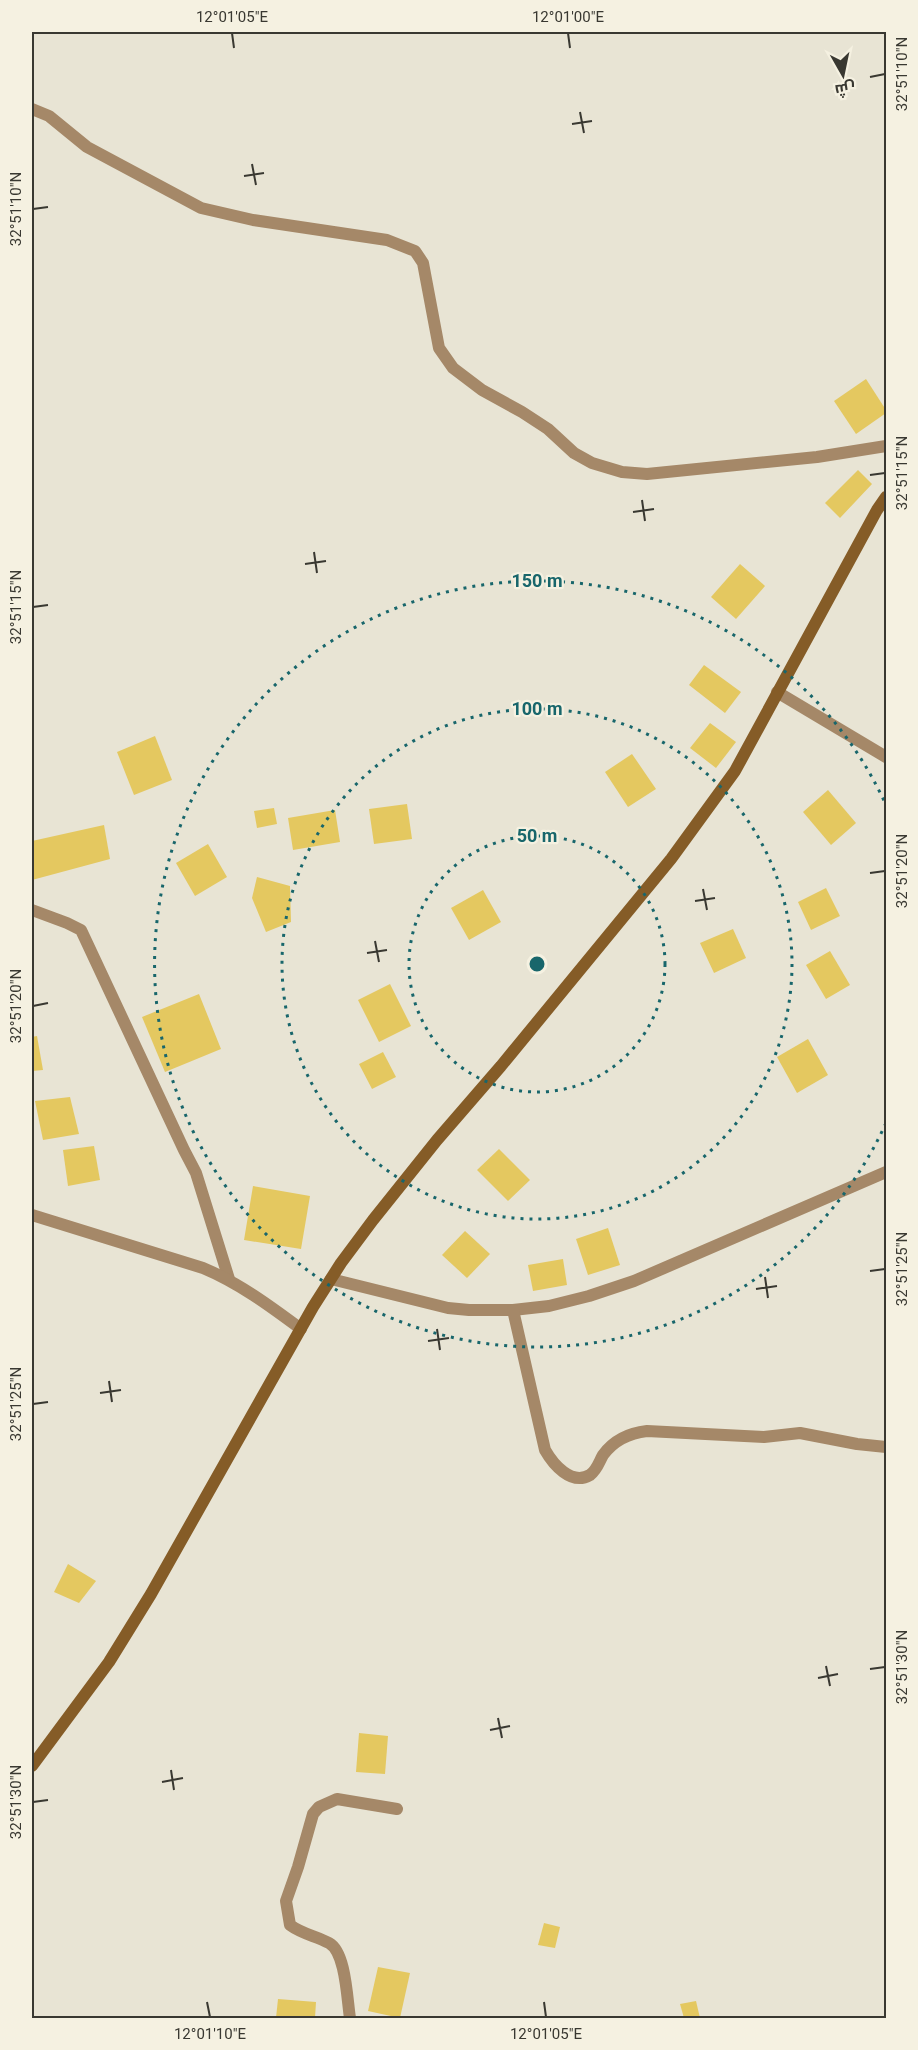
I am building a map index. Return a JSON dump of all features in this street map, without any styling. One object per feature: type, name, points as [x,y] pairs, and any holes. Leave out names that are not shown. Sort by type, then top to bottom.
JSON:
[{"type":"street","points":[[32,109],[49,116],[87,147],[201,208],[253,220],[387,240],[415,251],[423,263],[439,348],[453,368],[482,390],[548,429],[574,453],[592,464],[622,472],[646,474],[817,457],[886,446]]},
{"type":"street","points":[[32,1766],[109,1662],[151,1594],[331,1279],[373,1220],[437,1140],[501,1066],[671,859],[735,771],[886,497]]},
{"type":"street","points":[[777,692],[886,757]]},
{"type":"street","points":[[32,910],[81,930],[196,1173],[229,1279]]},
{"type":"street","points":[[331,1279],[448,1308],[513,1310],[549,1306],[634,1281],[886,1172]]},
{"type":"street","points":[[32,1215],[203,1268],[229,1279],[274,1308],[301,1329]]},
{"type":"street","points":[[513,1310],[545,1450],[565,1474],[576,1477],[588,1476],[596,1470],[611,1446],[633,1432],[764,1437],[800,1433],[856,1444],[886,1447]]},
{"type":"street","points":[[350,2019],[339,1956],[332,1944],[299,1932],[290,1926],[286,1901],[313,1814],[319,1807],[337,1799],[397,1809]]},
{"type":"building","points":[[866,379],[886,413],[856,434],[834,401]]},
{"type":"building","points":[[858,470],[872,484],[840,518],[825,503]]},
{"type":"building","points":[[740,564],[765,586],[736,619],[711,597]]},
{"type":"building","points":[[704,665],[741,692],[725,713],[689,685]]},
{"type":"building","points":[[710,723],[736,742],[716,768],[690,748]]},
{"type":"building","points":[[155,736],[172,780],[134,795],[117,752]]},
{"type":"building","points":[[632,754],[656,789],[628,807],[605,772]]},
{"type":"building","points":[[828,790],[856,823],[831,845],[803,812]]},
{"type":"building","points":[[407,804],[412,839],[374,844],[369,809]]},
{"type":"building","points":[[274,808],[277,824],[257,828],[254,811]]},
{"type":"building","points":[[335,810],[340,842],[293,850],[288,818]]},
{"type":"building","points":[[104,825],[110,859],[32,880],[32,841]]},
{"type":"building","points":[[208,844],[227,877],[195,896],[176,863]]},
{"type":"building","points":[[257,877],[290,886],[291,922],[266,932],[252,898]]},
{"type":"building","points":[[826,888],[840,916],[811,930],[798,902]]},
{"type":"building","points":[[483,890],[501,922],[469,940],[451,908]]},
{"type":"building","points":[[733,929],[746,958],[714,973],[700,943]]},
{"type":"building","points":[[830,951],[850,985],[826,999],[806,965]]},
{"type":"building","points":[[390,984],[411,1026],[379,1042],[358,1000]]},
{"type":"building","points":[[199,994],[221,1049],[165,1072],[142,1017]]},
{"type":"building","points":[[37,1036],[43,1070],[32,1071],[32,1037]]},
{"type":"building","points":[[808,1039],[828,1075],[797,1093],[777,1057]]},
{"type":"building","points":[[383,1052],[396,1077],[372,1089],[359,1064]]},
{"type":"building","points":[[70,1097],[79,1134],[43,1140],[35,1101]]},
{"type":"building","points":[[94,1146],[100,1180],[68,1186],[63,1150]]},
{"type":"building","points":[[499,1149],[530,1180],[508,1201],[477,1170]]},
{"type":"building","points":[[253,1186],[310,1196],[301,1249],[244,1240]]},
{"type":"building","points":[[608,1228],[620,1265],[588,1275],[576,1239]]},
{"type":"building","points":[[465,1231],[490,1254],[467,1278],[442,1255]]},
{"type":"building","points":[[563,1259],[567,1285],[533,1291],[528,1265]]},
{"type":"building","points":[[68,1564],[96,1581],[79,1603],[54,1592]]},
{"type":"building","points":[[359,1733],[388,1736],[385,1774],[356,1772]]},
{"type":"building","points":[[544,1923],[560,1927],[555,1948],[538,1945]]},
{"type":"building","points":[[378,1967],[410,1973],[400,2018],[368,2011]]},
{"type":"building","points":[[278,1999],[316,2002],[315,2018],[276,2018]]},
{"type":"building","points":[[696,2001],[700,2018],[684,2018],[680,2004]]}]
